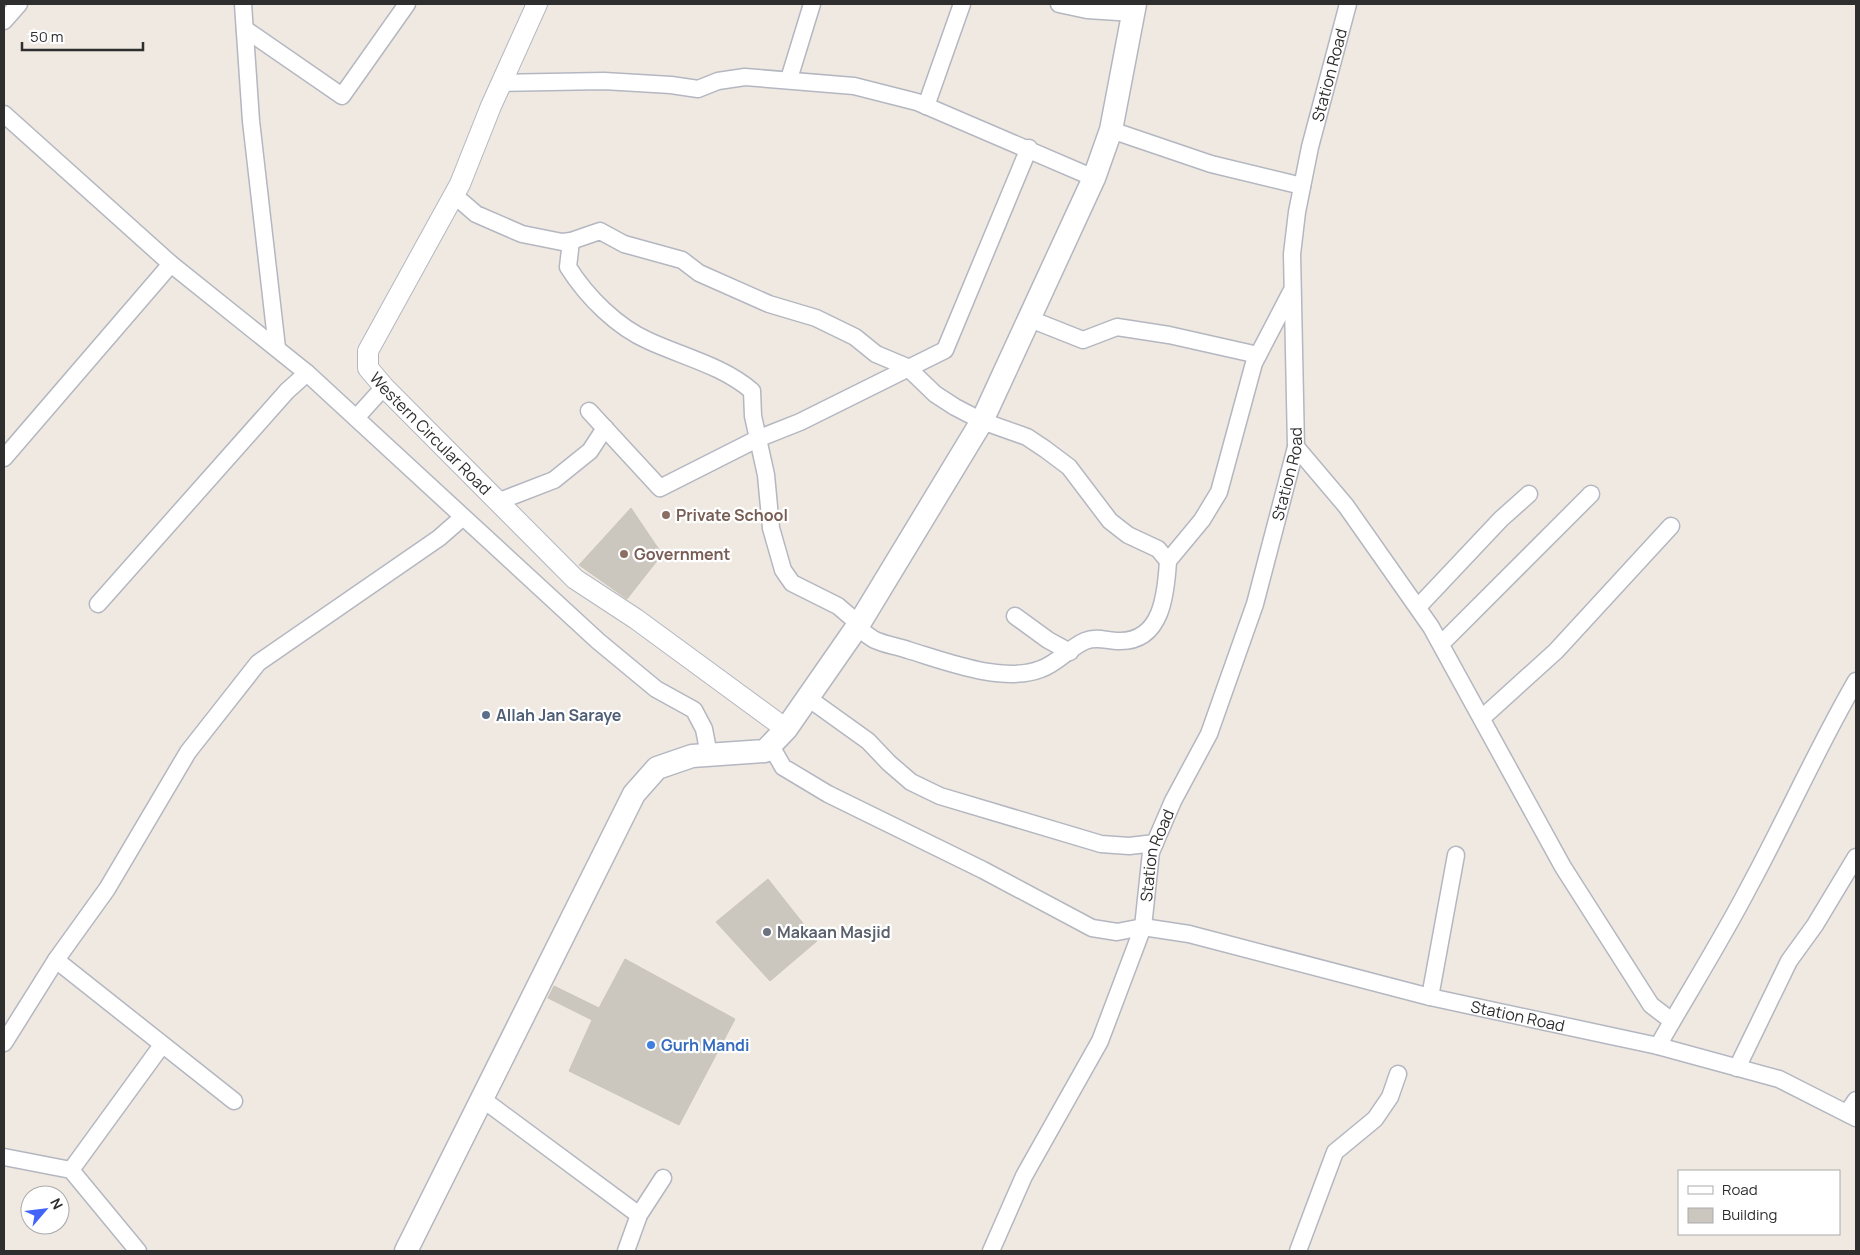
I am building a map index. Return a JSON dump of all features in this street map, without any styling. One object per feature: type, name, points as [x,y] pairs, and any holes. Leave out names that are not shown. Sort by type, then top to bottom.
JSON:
[{"type":"main road","points":[[406,1251],[634,794],[657,768],[692,756],[765,751],[771,746],[786,729],[858,626],[982,421],[1094,178],[1111,130],[1134,8]]},
{"type":"street","points":[[4,21],[19,4]]},
{"type":"street","points":[[243,4],[252,121],[277,348]]},
{"type":"street","points":[[245,30],[342,96],[407,4]]},
{"type":"street","name":"Western Circular Road","points":[[537,4],[454,195],[368,351],[368,368],[384,387],[575,579],[636,619],[786,729]]},
{"type":"street","points":[[788,79],[812,4]]},
{"type":"street","points":[[926,106],[962,4]]},
{"type":"street","points":[[1060,4],[1087,10],[1134,8]]},
{"type":"street","name":"Station Road","points":[[1143,927],[1151,852],[1173,801],[1209,734],[1255,604],[1296,447],[1292,254],[1302,186],[1348,4]]},
{"type":"street","points":[[501,84],[604,81],[671,85],[698,89],[718,81],[745,77],[788,79],[854,86],[926,106],[1029,148],[1094,178]]},
{"type":"street","points":[[4,114],[171,264],[307,373],[598,641],[656,689],[694,710],[704,729],[709,755]]},
{"type":"street","points":[[1111,130],[1211,164],[1302,186]]},
{"type":"street","points":[[589,411],[660,488],[757,439],[800,422],[907,367],[945,350],[1029,148]]},
{"type":"street","points":[[454,195],[476,214],[522,234],[570,242],[600,231],[624,244],[682,260],[699,272],[769,304],[816,318],[855,336],[876,354],[907,367],[935,394],[982,421],[1027,437],[1058,458],[1084,484],[1083,488],[1110,522],[1128,535],[1158,549],[1168,561]]},
{"type":"street","points":[[570,242],[568,267],[590,297],[614,317],[646,340],[737,378],[752,391],[752,416],[766,475],[771,528],[783,570],[792,583],[838,606],[858,626],[876,640],[989,672],[1009,674],[1041,670],[1088,640],[1098,638],[1123,641],[1145,634],[1159,617],[1168,561],[1202,520],[1220,492],[1244,397],[1258,355],[1293,288]]},
{"type":"street","points":[[4,458],[171,264]]},
{"type":"street","points":[[1030,318],[1083,340],[1117,327],[1169,335],[1258,355]]},
{"type":"street","points":[[98,604],[287,391],[307,373]]},
{"type":"street","points":[[356,418],[384,387]]},
{"type":"street","points":[[498,502],[554,480],[590,451],[605,428]]},
{"type":"street","points":[[1296,447],[1346,506],[1418,607],[1441,644],[1563,867],[1651,1005],[1672,1021]]},
{"type":"street","points":[[1418,607],[1501,519],[1529,494]]},
{"type":"street","points":[[1441,644],[1591,494]]},
{"type":"street","points":[[4,1044],[56,960],[107,889],[188,752],[258,663],[439,538],[463,517]]},
{"type":"street","points":[[1482,718],[1556,651],[1671,526]]},
{"type":"street","points":[[1015,616],[1048,640],[1070,652]]},
{"type":"street","points":[[1658,1046],[1749,888],[1797,796],[1831,724],[1856,681]]},
{"type":"street","points":[[808,698],[868,741],[911,782],[940,796],[1101,844],[1130,846],[1155,843]]},
{"type":"street","name":"Station Road","points":[[771,746],[783,767],[828,794],[983,870],[1092,928],[1117,932],[1143,927],[1189,934],[1430,997],[1658,1046],[1779,1079],[1852,1116]]},
{"type":"street","points":[[1430,997],[1456,856]]},
{"type":"street","points":[[1737,1068],[1789,961],[1815,925],[1856,858]]},
{"type":"street","points":[[991,1251],[1024,1176],[1100,1040],[1143,927]]},
{"type":"street","points":[[56,960],[234,1101]]},
{"type":"street","points":[[71,1170],[162,1045]]},
{"type":"street","points":[[1298,1251],[1334,1152],[1375,1119],[1390,1097],[1398,1074]]},
{"type":"street","points":[[481,1098],[639,1214]]},
{"type":"street","points":[[1852,1116],[1856,1100]]},
{"type":"street","points":[[4,1157],[71,1170],[138,1251]]},
{"type":"street","points":[[626,1251],[639,1214],[663,1178]]},
{"type":"building","name":"Government","points":[[631,508],[660,551],[660,557],[627,599],[579,565]]},
{"type":"building","name":"Makaan Masjid","points":[[768,879],[817,941],[770,981],[716,922]]},
{"type":"building","name":"Gurh Mandi","points":[[625,959],[735,1019],[679,1125],[569,1071],[592,1020],[548,998],[554,986],[599,1008]]},
{"type":"place","name":"Private School","points":[[666,515]]},
{"type":"place","name":"Government","points":[[624,554]]},
{"type":"place","name":"Allah Jan Saraye","points":[[486,715]]},
{"type":"place","name":"Makaan Masjid","points":[[767,932]]},
{"type":"place","name":"Gurh Mandi","points":[[651,1045]]}]
